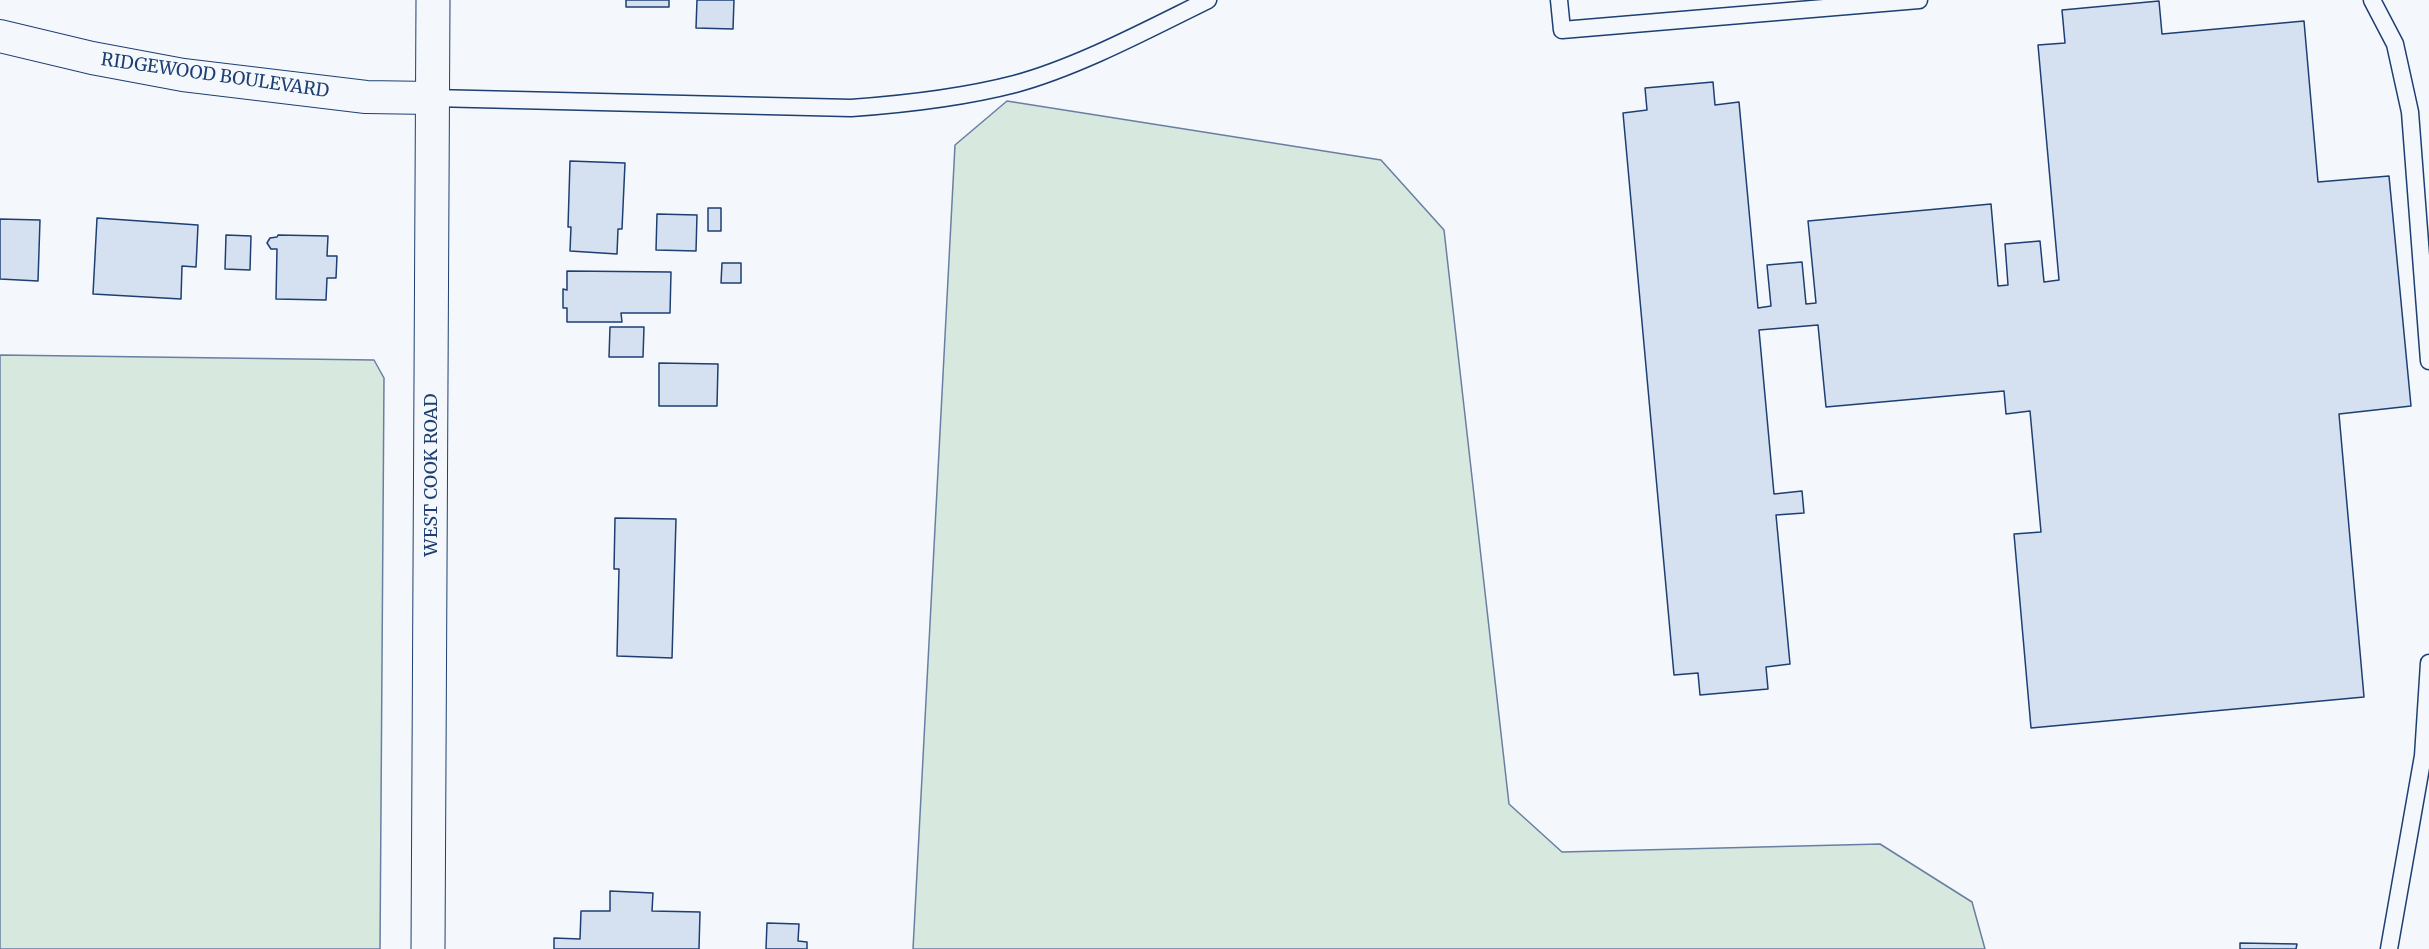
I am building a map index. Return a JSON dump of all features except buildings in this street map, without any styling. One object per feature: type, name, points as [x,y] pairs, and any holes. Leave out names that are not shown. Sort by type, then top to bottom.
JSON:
[{"type":"main road","name":"WEST COOK ROAD","points":[[428,949],[433,0]]},
{"type":"street","name":"RIDGEWOOD BOULEVARD","points":[[0,36],[92,58],[183,75],[366,97],[432,98]]},
{"type":"lane","points":[[432,98],[851,108],[911,104],[1016,83],[1086,57],[1208,0]]},
{"type":"lane","points":[[1560,0],[1562,30],[1919,0]]},
{"type":"lane","points":[[2372,0],[2395,44],[2410,112],[2429,361]]},
{"type":"lane","points":[[2389,949],[2423,756],[2429,663]]},
{"type":"shaded area","points":[[1007,101],[1381,160],[1444,230],[1509,804],[1562,852],[1880,844],[1972,902],[1985,949],[913,949],[955,145]]},
{"type":"shaded area","points":[[0,355],[374,360],[384,378],[380,949],[0,949]]}]
